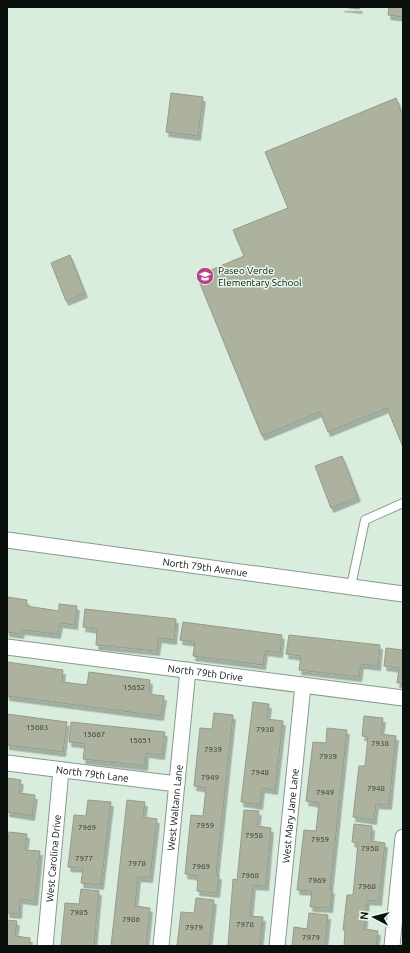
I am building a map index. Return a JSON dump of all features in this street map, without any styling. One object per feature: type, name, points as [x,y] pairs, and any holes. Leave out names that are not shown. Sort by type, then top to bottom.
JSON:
[{"type":"street","name":"North 79th Avenue","points":[[7,540],[403,594]]},
{"type":"street","name":"North 79th Drive","points":[[7,647],[403,698]]},
{"type":"street","name":"West Waltann Lane","points":[[161,946],[188,670]]},
{"type":"street","name":"West Mary Jane Lane","points":[[276,946],[303,685]]},
{"type":"street","name":"North 79th Lane","points":[[7,763],[177,784]]},
{"type":"street","name":"West Carolina Drive","points":[[46,946],[61,770]]},
{"type":"street","points":[[392,946],[403,837]]},
{"type":"lane","points":[[351,586],[365,520],[403,503]]},
{"type":"building","points":[[342,7],[360,7],[359,9]]},
{"type":"building","points":[[389,7],[403,7],[403,17],[388,15]]},
{"type":"building","points":[[171,93],[203,97],[198,136],[166,132]]},
{"type":"building","points":[[396,98],[403,116],[403,447],[387,408],[328,432],[320,412],[262,436],[197,276],[244,256],[233,230],[288,208],[265,152]]},
{"type":"building","points":[[70,255],[85,293],[66,301],[51,263]]},
{"type":"building","points":[[342,456],[358,497],[331,508],[315,466]]},
{"type":"building","points":[[7,597],[27,600],[26,606],[59,611],[59,604],[77,606],[75,625],[60,623],[58,634],[22,630],[21,634],[7,632]]},
{"type":"building","points":[[85,609],[176,619],[174,640],[159,638],[157,651],[96,645],[97,629],[83,627]]},
{"type":"building","points":[[183,622],[282,635],[280,653],[265,651],[263,665],[193,656],[195,642],[180,640]]},
{"type":"building","points":[[289,635],[380,645],[378,666],[361,664],[359,677],[299,670],[301,656],[286,654]]},
{"type":"building","points":[[386,648],[403,650],[403,683],[397,683],[399,668],[384,666]]},
{"type":"building","points":[[7,662],[63,670],[62,682],[87,685],[89,672],[150,680],[149,694],[164,696],[161,716],[7,696]]},
{"type":"building","points":[[253,702],[269,704],[267,719],[283,721],[275,790],[262,788],[260,805],[241,802]]},
{"type":"building","points":[[214,713],[233,715],[216,875],[219,875],[217,893],[197,891],[198,876],[185,874],[191,815],[203,816],[206,788],[194,786],[200,728],[212,729]]},
{"type":"building","points":[[7,714],[67,722],[63,752],[7,745]]},
{"type":"building","points":[[364,716],[383,718],[381,734],[396,736],[389,805],[376,804],[374,820],[353,817],[359,766],[365,766],[368,737],[362,736]]},
{"type":"building","points":[[71,722],[165,732],[162,755],[146,753],[145,766],[83,759],[85,744],[69,742]]},
{"type":"building","points":[[327,728],[347,730],[330,889],[332,889],[330,908],[310,907],[312,891],[297,890],[304,830],[316,831],[319,803],[306,801],[313,742],[326,743]]},
{"type":"building","points":[[7,778],[21,780],[19,793],[35,795],[32,816],[7,812]]},
{"type":"building","points":[[88,800],[111,802],[101,885],[81,883],[83,868],[68,867],[74,815],[86,816]]},
{"type":"building","points":[[127,800],[145,802],[143,817],[157,819],[150,878],[138,877],[135,906],[150,908],[146,946],[111,946]]},
{"type":"building","points":[[244,810],[259,811],[257,826],[271,828],[266,886],[253,885],[250,916],[263,917],[260,946],[228,946],[233,879],[237,880]]},
{"type":"building","points":[[354,824],[372,826],[371,841],[385,843],[379,901],[367,900],[364,929],[378,931],[376,946],[344,946],[345,930],[343,930],[347,895],[353,895],[358,843],[352,842]]},
{"type":"building","points":[[9,832],[27,834],[25,850],[40,851],[35,901],[20,899],[19,914],[7,913],[7,849]]},
{"type":"building","points":[[81,889],[99,891],[94,946],[61,946],[65,903],[79,904]]},
{"type":"building","points":[[196,898],[214,900],[209,946],[177,946],[181,912],[194,913]]},
{"type":"building","points":[[309,913],[328,915],[325,946],[292,946],[294,927],[307,929]]},
{"type":"building","points":[[7,920],[17,921],[15,936],[30,938],[29,946],[7,946]]},
{"type":"place","name":"Paseo Verde Elementary School","points":[[205,276]]}]
